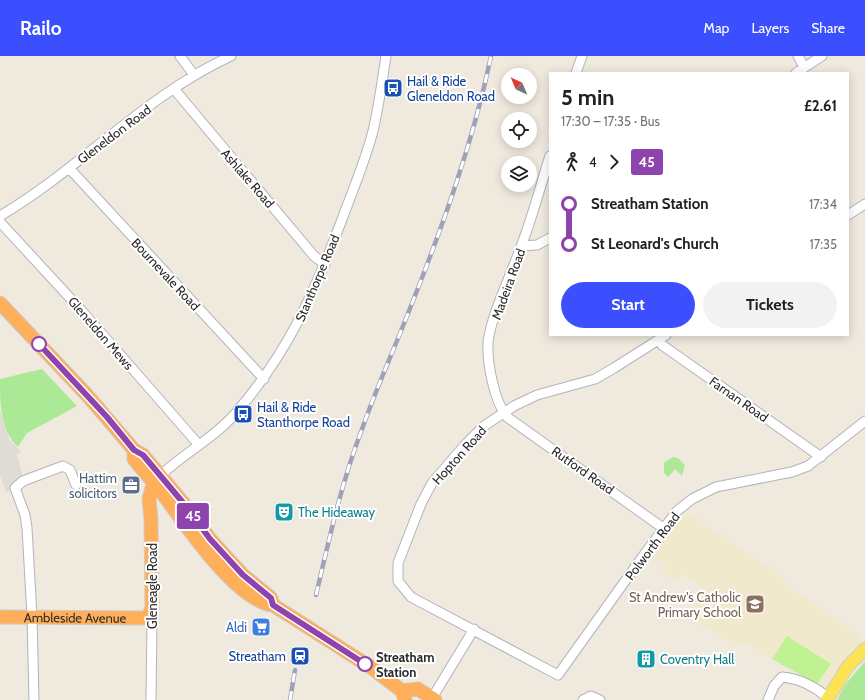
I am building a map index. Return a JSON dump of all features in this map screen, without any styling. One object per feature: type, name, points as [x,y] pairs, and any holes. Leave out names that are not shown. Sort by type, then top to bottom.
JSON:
[{"type":"highway","points":[[0,303],[87,395],[134,450],[143,455],[175,511],[204,550],[232,578],[252,596],[266,604],[273,605],[372,668],[404,695],[418,689],[433,699]]},
{"type":"highway","points":[[157,480],[243,575],[271,598],[273,605]]},
{"type":"highway","name":"Gleneagle Road","points":[[149,616],[152,607],[151,519],[148,500],[157,480]]},
{"type":"highway","points":[[151,519],[166,508],[175,511]]},
{"type":"highway","name":"Ambleside Avenue","points":[[0,617],[32,616],[143,618],[149,616]]},
{"type":"main road","points":[[828,699],[848,666],[865,649]]},
{"type":"street","points":[[180,56],[194,75]]},
{"type":"street","name":"Gleneldon Road","points":[[0,216],[26,200],[194,75],[231,56]]},
{"type":"street","name":"Stanthorpe Road","points":[[157,480],[222,427],[264,379],[309,302],[325,264],[373,132],[379,107],[386,56]]},
{"type":"street","points":[[576,72],[582,56]]},
{"type":"street","points":[[798,56],[804,67]]},
{"type":"street","points":[[797,72],[822,56]]},
{"type":"street","name":"Ashlake Road","points":[[174,89],[314,256],[325,264]]},
{"type":"street","name":"Madeira Road","points":[[503,412],[491,377],[488,341],[493,321],[522,246],[549,159]]},
{"type":"street","name":"Bournevale Road","points":[[69,168],[264,379]]},
{"type":"street","points":[[849,214],[865,204]]},
{"type":"street","name":"Gleneldon Mews","points":[[0,222],[82,311],[200,445]]},
{"type":"street","points":[[522,246],[537,245],[549,239]]},
{"type":"street","name":"Hopton Road","points":[[474,629],[411,596],[398,581],[398,563],[420,504],[432,483],[449,462],[484,426],[503,412],[537,395],[595,378],[662,338]]},
{"type":"street","name":"Farnan Road","points":[[662,338],[662,345],[821,457]]},
{"type":"street","name":"Rutford Road","points":[[503,412],[507,418],[663,528]]},
{"type":"street","name":"Polworth Road","points":[[474,629],[558,675],[663,528],[677,511],[687,503],[716,487],[792,472],[808,466],[865,421]]},
{"type":"street","points":[[34,700],[32,616],[27,528],[25,515],[15,488],[24,481],[63,466],[70,470],[76,485]]},
{"type":"street","name":"Gleneagle Road","points":[[149,616],[152,622],[151,700]]},
{"type":"street","points":[[433,699],[474,629]]},
{"type":"street","points":[[768,700],[774,686],[782,677],[800,681],[822,692],[828,699]]},
{"type":"street","points":[[583,700],[591,696],[600,700]]},
{"type":"shaded area","points":[[0,411],[9,439],[21,452],[17,454],[25,485],[6,492],[0,475]]},
{"type":"shaded area","name":"St Andrew's Catholic Primary School","points":[[688,513],[785,578],[782,582],[861,636],[862,640],[840,664],[824,687],[743,642],[740,646],[688,618],[705,589],[684,574],[680,574],[677,581],[662,571],[666,565],[653,557],[676,525]]},
{"type":"green space","points":[[42,369],[77,406],[27,433],[18,447],[12,440],[4,424],[0,397],[0,379]]},
{"type":"green space","points":[[673,457],[678,458],[685,465],[682,476],[675,469],[668,477],[664,473],[664,463]]},
{"type":"green space","points":[[787,636],[831,664],[817,684],[772,659]]},
{"type":"green space","points":[[865,661],[865,700],[837,700],[845,685]]},
{"type":"railway","points":[[316,595],[347,472],[372,402],[445,217],[466,153],[484,89],[491,56]]},
{"type":"railway","points":[[290,700],[295,670]]},
{"type":"bus line","name":"45","points":[[39,344],[107,417],[134,450],[143,455],[185,505],[221,552],[243,575],[271,598],[273,605],[283,613],[365,664]]},
{"type":"place","name":"Hail & Ride Gleneldon Road","points":[[393,88]]},
{"type":"place","name":"Hail & Ride Stanthorpe Road","points":[[243,414]]},
{"type":"place","name":"Hattim solicitors","points":[[131,485]]},
{"type":"place","name":"The Hideaway","points":[[284,512]]},
{"type":"place","name":"St Andrew's Catholic Primary School","points":[[755,604]]},
{"type":"place","name":"Aldi","points":[[261,627]]},
{"type":"place","name":"Streatham","points":[[300,656]]},
{"type":"place","name":"Coventry Hall","points":[[646,659]]},
{"type":"place","name":"Streatham Station","points":[[365,664]]}]
